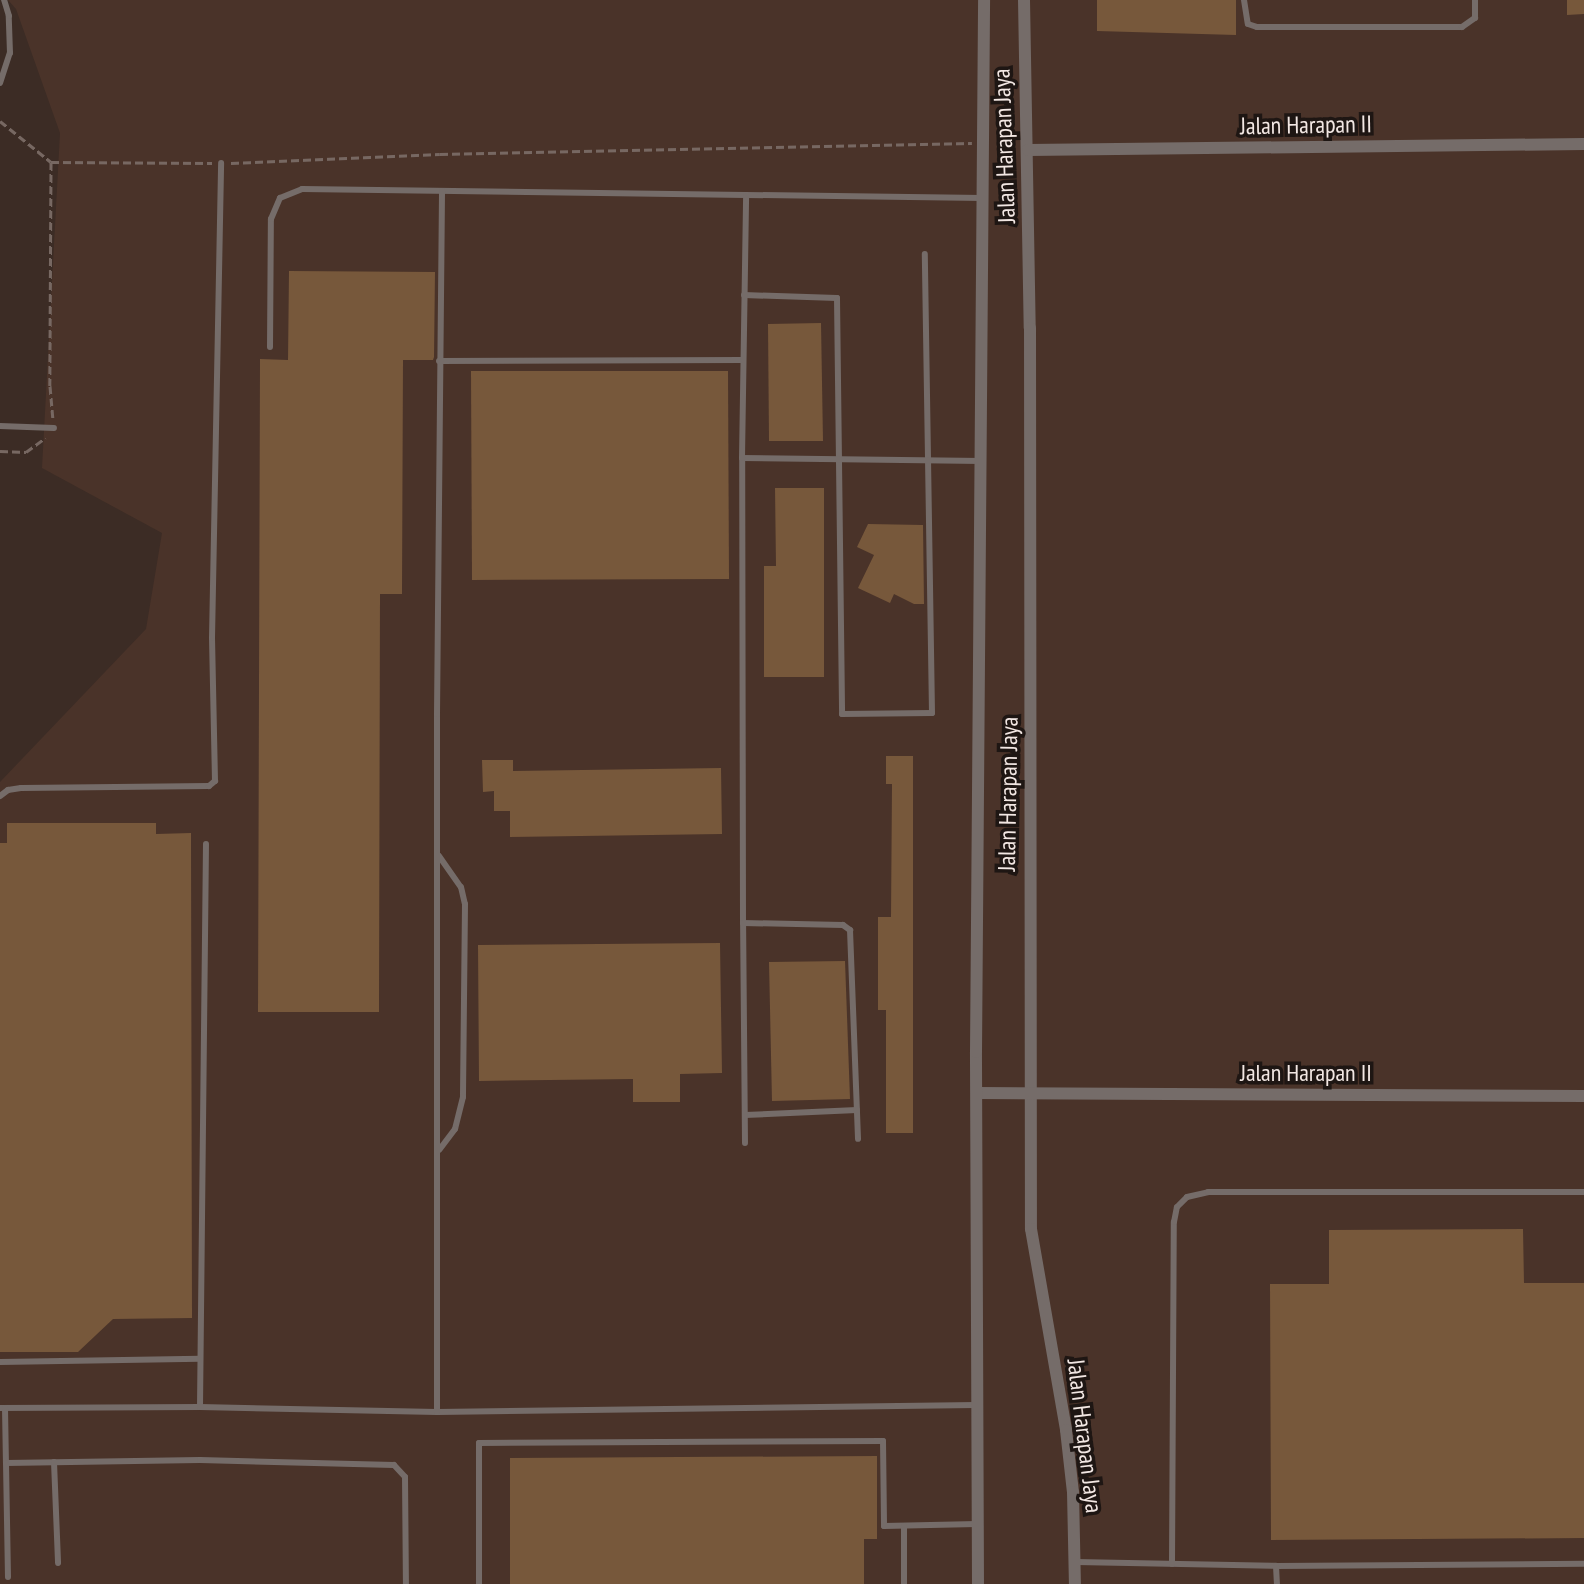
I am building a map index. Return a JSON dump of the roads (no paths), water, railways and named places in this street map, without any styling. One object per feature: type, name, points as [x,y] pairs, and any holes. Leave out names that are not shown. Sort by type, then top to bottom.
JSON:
[{"type":"street","name":"Jalan Harapan Jaya","points":[[978,1584],[976,1052],[984,461],[984,0]]},
{"type":"street","name":"Jalan Harapan Jaya","points":[[1024,0],[1028,150],[1031,1229],[1066,1430],[1073,1492],[1075,1584]]},
{"type":"street","name":"Jalan Harapan II","points":[[1028,150],[1584,144]]},
{"type":"street","name":"Jalan Harapan II","points":[[977,1093],[1584,1096]]},
{"type":"lane","points":[[0,83],[7,70],[10,33],[4,0]]},
{"type":"lane","points":[[1244,0],[1248,24],[1257,27],[1462,27],[1475,18],[1475,0]]},
{"type":"lane","points":[[1,793],[21,788],[209,786],[215,781],[212,638],[221,163]]},
{"type":"lane","points":[[270,347],[271,219],[280,198],[302,189],[983,198]]},
{"type":"lane","points":[[437,1412],[442,191]]},
{"type":"lane","points":[[745,1143],[742,458],[746,196]]},
{"type":"lane","points":[[744,295],[837,298],[842,714],[932,713],[925,254]]},
{"type":"lane","points":[[439,361],[743,360]]},
{"type":"lane","points":[[0,426],[54,428]]},
{"type":"lane","points":[[742,458],[984,461]]},
{"type":"lane","points":[[200,1407],[206,844]]},
{"type":"lane","points":[[439,856],[461,887],[465,904],[463,1097],[455,1129],[439,1151]]},
{"type":"lane","points":[[743,923],[843,925],[849,928],[858,1139]]},
{"type":"lane","points":[[745,1115],[857,1110]]},
{"type":"lane","points":[[1172,1564],[1174,1222],[1177,1207],[1187,1197],[1208,1192],[1584,1192]]},
{"type":"lane","points":[[0,1362],[200,1359]]},
{"type":"lane","points":[[8,1577],[3,1408],[200,1407],[437,1412],[976,1405]]},
{"type":"lane","points":[[479,1584],[479,1443],[883,1441],[884,1526],[977,1524]]},
{"type":"lane","points":[[6,1463],[200,1460],[394,1465],[405,1477],[406,1584]]},
{"type":"lane","points":[[54,1462],[58,1563]]},
{"type":"lane","points":[[904,1526],[904,1584]]},
{"type":"lane","points":[[1075,1562],[1276,1566],[1584,1564]]},
{"type":"lane","points":[[1276,1566],[1277,1584]]}]
